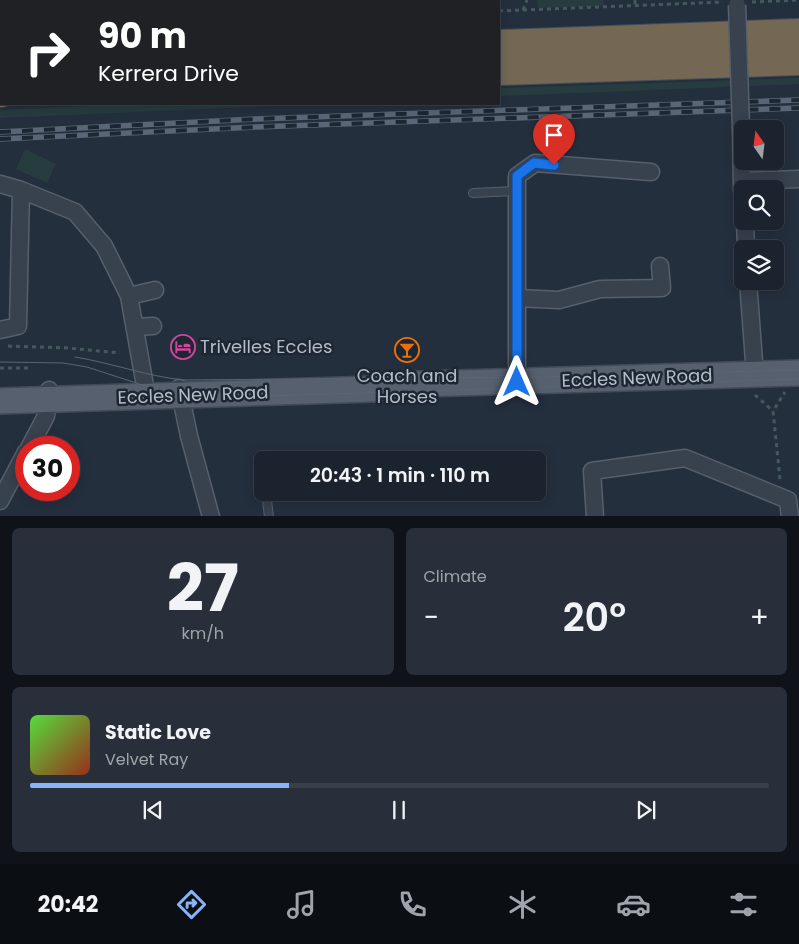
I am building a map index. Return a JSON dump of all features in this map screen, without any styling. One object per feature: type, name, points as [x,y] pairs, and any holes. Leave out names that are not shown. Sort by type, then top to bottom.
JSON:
[{"type":"highway","points":[[500,44],[799,34]]},
{"type":"highway","points":[[500,71],[799,61]]},
{"type":"main road","name":"Eccles New Road","points":[[0,401],[49,393],[146,390],[373,389],[386,385],[517,382],[793,382]]},
{"type":"main road","name":"Eccles New Road","points":[[0,388],[49,393]]},
{"type":"street","points":[[737,2],[742,180]]},
{"type":"street","points":[[517,382],[517,176],[534,163],[651,172]]},
{"type":"street","points":[[784,181],[799,179]]},
{"type":"street","points":[[0,184],[21,190],[75,212],[104,246],[130,296],[146,390]]},
{"type":"street","points":[[0,330],[18,326],[21,190]]},
{"type":"street","points":[[517,298],[559,300],[600,289],[662,288],[660,266]]},
{"type":"street","points":[[130,296],[155,290]]},
{"type":"street","points":[[748,290],[752,382]]},
{"type":"street","points":[[136,327],[153,326]]},
{"type":"street","points":[[180,390],[210,516]]},
{"type":"street","points":[[35,436],[46,416],[49,393]]},
{"type":"street","points":[[595,516],[592,471],[685,458],[788,500],[790,516]]},
{"type":"street","points":[[0,501],[15,473]]},
{"type":"lane","points":[[473,193],[517,190]]},
{"type":"lane","points":[[268,501],[270,516]]},
{"type":"path","points":[[523,10],[526,0]]},
{"type":"path","points":[[635,0],[635,6]]},
{"type":"path","points":[[500,11],[799,0]]},
{"type":"path","points":[[0,346],[48,347],[120,354]]},
{"type":"path","points":[[0,368],[30,368]]},
{"type":"path","points":[[752,382],[773,411],[782,498]]},
{"type":"path","points":[[773,411],[793,382]]},
{"type":"green space","points":[[537,0],[603,0],[604,6],[538,8]]},
{"type":"green space","points":[[799,78],[799,84],[500,96],[500,88]]},
{"type":"green space","points":[[105,105],[296,105],[0,118],[0,110]]},
{"type":"green space","points":[[25,149],[56,164],[47,183],[16,169]]},
{"type":"tram line","points":[[75,357],[156,376],[183,380],[545,377],[799,370]]},
{"type":"tram line","points":[[0,362],[63,363],[87,367],[167,393],[266,396],[799,379]]},
{"type":"railway","points":[[0,132],[256,119],[799,100]]},
{"type":"railway","points":[[0,139],[256,127],[799,108]]},
{"type":"place","name":"Trivelles Eccles","points":[[183,347]]},
{"type":"place","name":"Coach and Horses","points":[[407,350]]},
{"type":"route","points":[[517,382],[517,176],[534,163],[554,165]]}]
